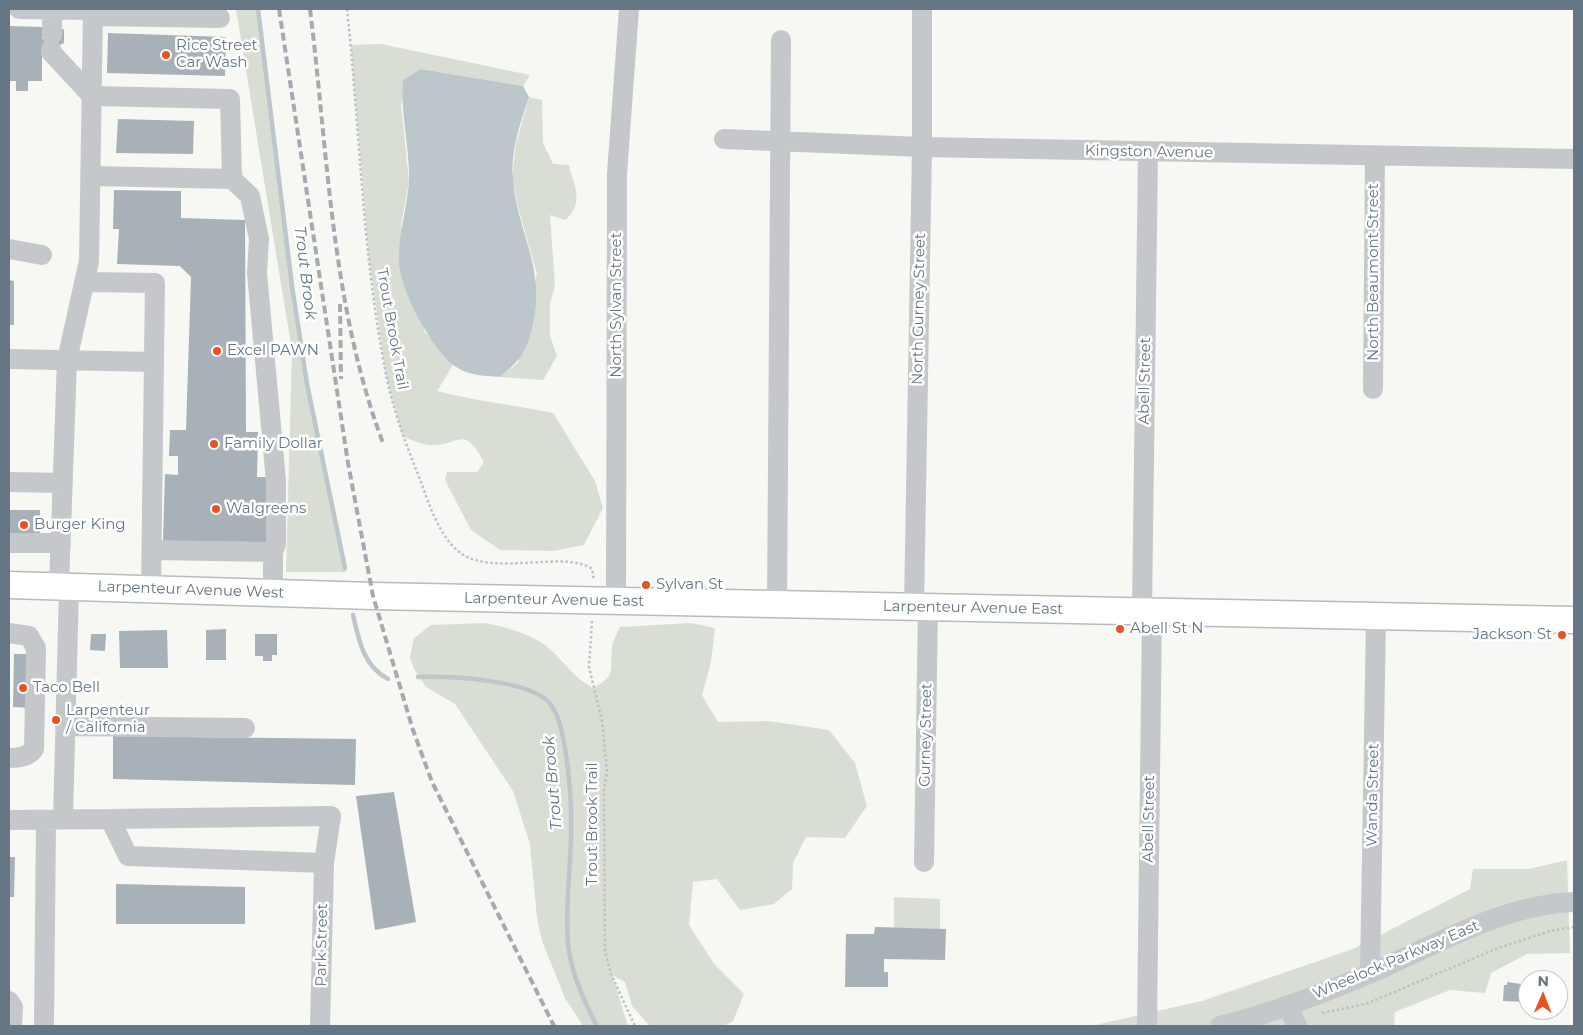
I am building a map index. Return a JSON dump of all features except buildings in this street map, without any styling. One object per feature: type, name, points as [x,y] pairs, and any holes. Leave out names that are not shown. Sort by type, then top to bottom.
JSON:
[{"type":"main road","name":"Larpenteur Avenue West","points":[[9,585],[373,596]]},
{"type":"main road","name":"Larpenteur Avenue East","points":[[373,596],[1574,620]]},
{"type":"street","points":[[19,9],[93,10],[89,261],[66,360],[61,544],[64,586],[66,726],[55,820],[44,1026]]},
{"type":"street","name":"North Sylvan Street","points":[[616,601],[617,174],[629,9]]},
{"type":"street","points":[[52,10],[51,52],[92,96],[230,98],[232,179]]},
{"type":"street","name":"North Gurney Street","points":[[921,607],[922,11]]},
{"type":"street","points":[[93,16],[220,18]]},
{"type":"street","points":[[777,604],[781,40]]},
{"type":"street","name":"Kingston Avenue","points":[[724,139],[922,147],[1574,160]]},
{"type":"street","name":"Abell Street","points":[[1147,1026],[1148,152]]},
{"type":"street","name":"North Beaumont Street","points":[[1373,389],[1375,156]]},
{"type":"street","points":[[90,176],[232,179],[250,196],[259,240],[257,273],[276,481],[276,544],[273,552],[273,593]]},
{"type":"street","points":[[9,249],[42,255]]},
{"type":"street","points":[[84,282],[155,283],[151,589]]},
{"type":"street","points":[[9,359],[154,362]]},
{"type":"street","points":[[9,482],[63,483]]},
{"type":"street","points":[[9,543],[61,544]]},
{"type":"street","points":[[152,550],[273,552]]},
{"type":"street","name":"Gurney Street","points":[[921,607],[924,862]]},
{"type":"street","name":"Wanda Street","points":[[1370,973],[1376,616]]},
{"type":"street","points":[[9,633],[29,636],[33,641],[36,658],[34,749],[30,754],[23,757],[9,758]]},
{"type":"street","points":[[66,726],[245,728]]},
{"type":"street","name":"Park Street","points":[[106,819],[331,816],[324,863],[320,1026]]},
{"type":"street","points":[[9,820],[106,819],[128,856],[324,863]]},
{"type":"street","name":"Wheelock Parkway East","points":[[1220,1026],[1293,1018],[1370,973],[1466,929],[1520,912],[1559,903],[1574,902]]},
{"type":"street","points":[[9,1001],[13,1007],[12,1026]]},
{"type":"path","name":"Trout Brook Trail","points":[[347,9],[369,259],[386,375],[404,437],[427,499],[446,537],[461,553],[471,559],[502,563],[579,563],[592,568],[594,580]]},
{"type":"path","name":"Trout Brook Trail","points":[[592,617],[589,667],[602,721],[606,771],[604,789],[605,951],[611,974],[635,1026]]},
{"type":"path","points":[[1293,1018],[1366,1004],[1498,948],[1550,930],[1574,927]]},
{"type":"shaded area","points":[[236,9],[258,9],[307,384],[346,572],[286,572],[292,351]]},
{"type":"shaded area","points":[[381,44],[530,75],[523,86],[422,69],[401,104],[409,182],[401,225],[424,331],[453,365],[437,391],[553,413],[595,481],[603,508],[584,545],[553,551],[500,550],[471,530],[445,480],[447,472],[477,472],[484,462],[471,443],[460,439],[427,445],[403,437],[386,375],[369,259],[351,45]]},
{"type":"shaded area","points":[[421,69],[523,86],[529,97],[517,137],[512,169],[516,198],[533,267],[536,285],[536,304],[533,324],[525,348],[518,360],[500,377],[469,373],[453,365],[444,357],[418,318],[401,274],[399,262],[400,242],[409,182],[402,93],[403,80]]},
{"type":"shaded area","points":[[529,97],[542,100],[543,143],[553,164],[569,165],[576,194],[575,207],[565,220],[550,215],[555,285],[550,304],[550,336],[557,356],[543,380],[500,377],[518,363],[537,274],[518,207],[512,177],[516,144]]},
{"type":"shaded area","points":[[486,623],[511,629],[536,639],[550,649],[581,680],[593,688],[609,676],[612,646],[620,627],[691,623],[715,628],[711,662],[702,695],[718,722],[768,721],[829,730],[855,763],[867,806],[845,838],[806,837],[793,863],[792,889],[774,904],[740,910],[717,879],[693,882],[689,925],[715,965],[744,994],[733,1021],[724,1026],[650,1026],[632,1006],[625,982],[612,975],[628,1026],[583,1026],[565,998],[542,941],[537,918],[530,844],[513,791],[455,704],[426,687],[414,669],[410,657],[414,638],[431,625]]},
{"type":"shaded area","points":[[1567,860],[1570,953],[1527,954],[1491,973],[1485,993],[1450,990],[1395,1012],[1394,1026],[1091,1026],[1202,1001],[1353,949],[1470,889],[1473,869],[1529,869]]},
{"type":"shaded area","points":[[894,897],[940,899],[940,929],[894,928]]},
{"type":"waterway","name":"Trout Brook","points":[[258,9],[292,286],[307,384],[345,568]]},
{"type":"waterway","name":"Trout Brook","points":[[353,615],[363,651],[373,667],[388,679]]},
{"type":"waterway","name":"Trout Brook","points":[[418,677],[448,677],[509,684],[541,696],[551,705],[557,715],[565,748],[570,794],[571,828],[567,905],[568,944],[575,976],[597,1026]]},
{"type":"railway","points":[[279,9],[348,463],[373,596],[413,730],[432,782],[554,1026]]},
{"type":"railway","points":[[310,9],[327,173],[342,283],[352,337],[366,391],[383,443]]},
{"type":"railway","points":[[340,304],[341,379]]},
{"type":"place","name":"Rice Street Car Wash","points":[[166,55]]},
{"type":"place","name":"Excel PAWN","points":[[217,351]]},
{"type":"place","name":"Family Dollar","points":[[214,444]]},
{"type":"place","name":"Walgreens","points":[[216,509]]},
{"type":"place","name":"Burger King","points":[[24,525]]},
{"type":"place","name":"Sylvan St","points":[[646,585]]},
{"type":"place","name":"Abell St N","points":[[1120,629]]},
{"type":"place","name":"Jackson St","points":[[1562,635]]},
{"type":"place","name":"Taco Bell","points":[[23,688]]},
{"type":"place","name":"Larpenteur / California","points":[[56,720]]}]
